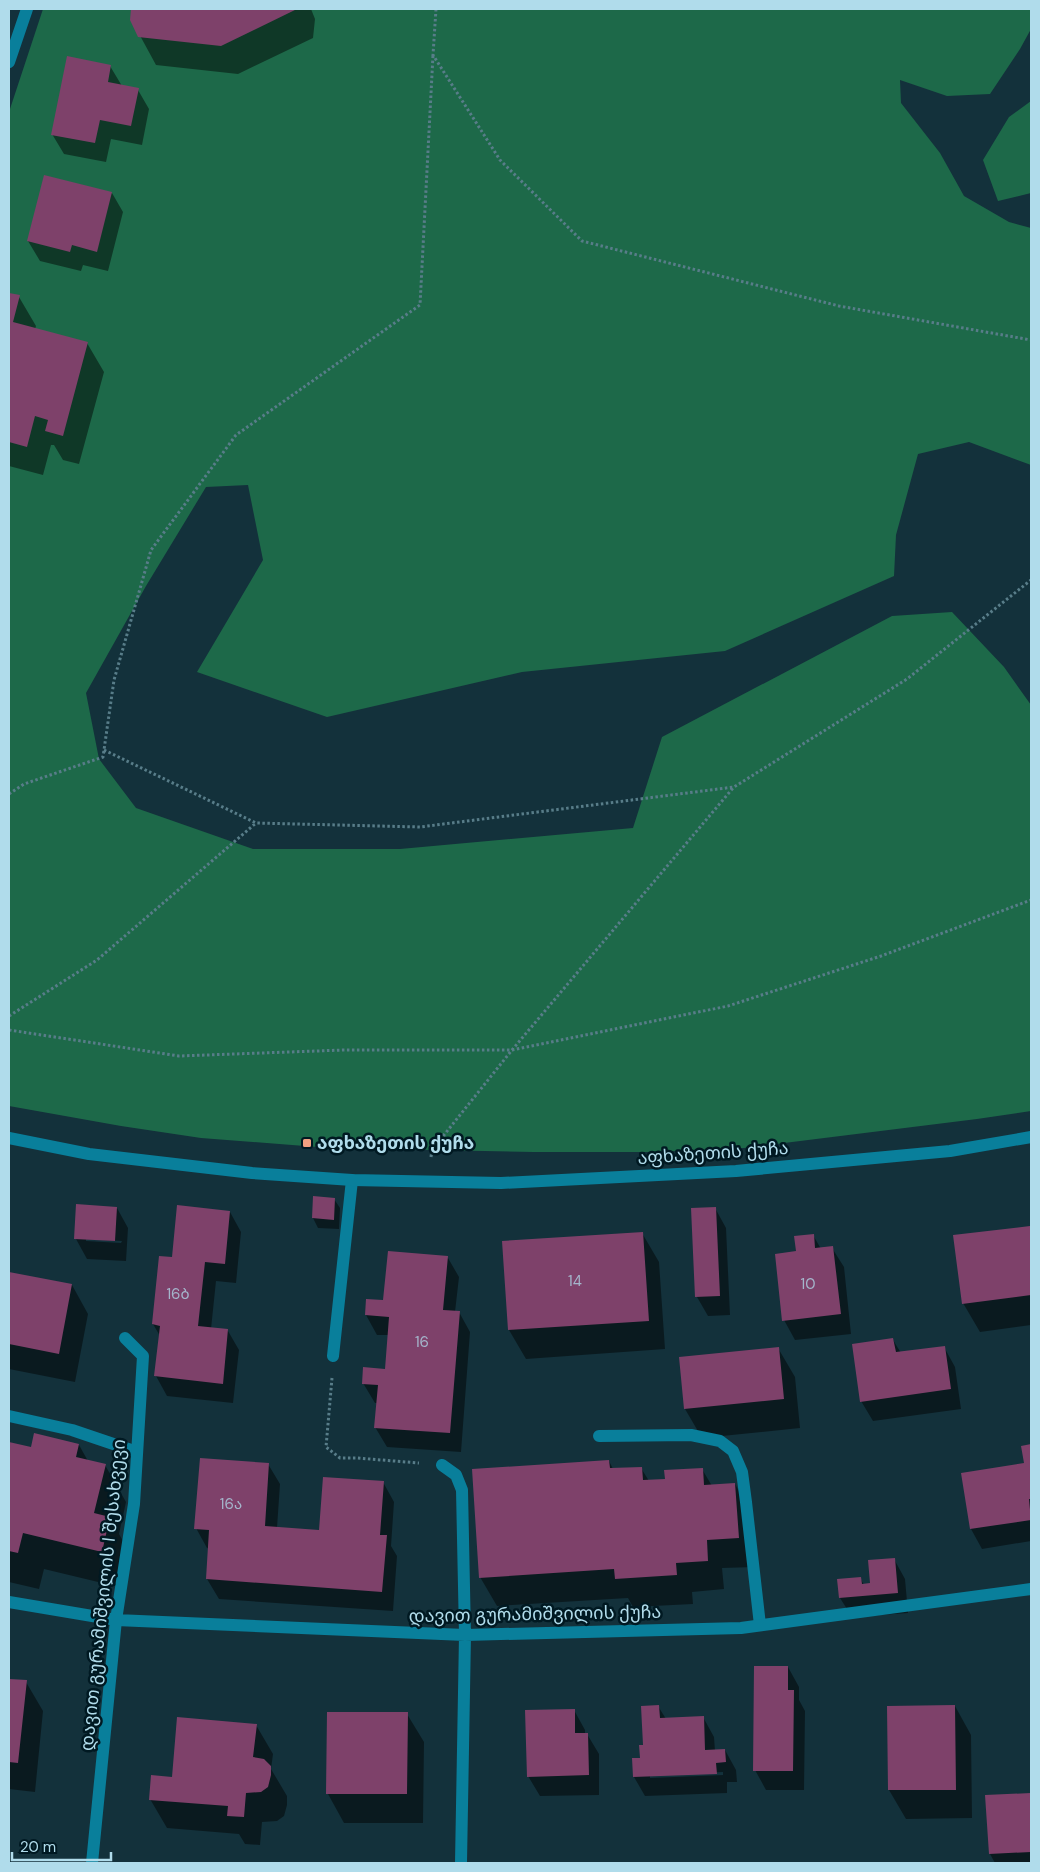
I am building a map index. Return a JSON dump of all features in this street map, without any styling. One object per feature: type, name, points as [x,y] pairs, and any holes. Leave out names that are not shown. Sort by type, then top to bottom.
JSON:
[{"type":"street","points":[[9,62],[27,9]]},
{"type":"street","name":"აფხაზეთის ქუჩა","points":[[9,1138],[89,1154],[252,1173],[352,1180],[502,1183],[736,1171],[950,1151],[1031,1137]]},
{"type":"street","points":[[334,1356],[352,1180]]},
{"type":"street","name":"დავით გურამიშვილის I შესახვევი","points":[[92,1863],[116,1620],[134,1504],[143,1356],[125,1338]]},
{"type":"street","points":[[9,1416],[72,1430],[137,1452]]},
{"type":"street","points":[[600,1436],[691,1435],[720,1441],[733,1451],[742,1472],[760,1626]]},
{"type":"street","points":[[442,1464],[456,1475],[462,1490],[465,1635],[461,1863]]},
{"type":"street","name":"დავით გურამიშვილის ქუჩა","points":[[9,1602],[116,1620],[465,1635],[760,1626],[1031,1589]]},
{"type":"path","points":[[9,794],[24,784],[103,757],[114,680],[151,550],[236,435],[420,305],[436,9]]},
{"type":"path","points":[[433,55],[500,160],[582,240],[839,306],[1031,340]]},
{"type":"path","points":[[431,1159],[432,1150],[512,1050],[734,787],[907,679],[1031,580]]},
{"type":"path","points":[[104,750],[256,823],[420,827],[734,787]]},
{"type":"path","points":[[9,1016],[97,960],[256,823]]},
{"type":"path","points":[[9,1030],[179,1056],[344,1050],[512,1050],[728,1006],[881,956],[1031,900]]},
{"type":"path","points":[[333,1369],[326,1447],[340,1458],[442,1464]]},
{"type":"green space","points":[[43,9],[1031,9],[1031,29],[990,94],[947,96],[900,80],[901,103],[940,153],[964,196],[1009,222],[1031,228],[1031,465],[969,442],[918,454],[896,535],[894,576],[725,651],[522,672],[327,717],[197,672],[263,560],[248,485],[206,487],[146,586],[86,693],[99,759],[136,808],[253,849],[400,849],[633,828],[662,737],[892,616],[952,612],[1004,667],[1031,705],[1031,1111],[744,1148],[654,1152],[534,1152],[330,1148],[201,1138],[9,1106],[9,112]]},
{"type":"green space","points":[[1031,101],[1031,193],[998,201],[983,160],[1009,117]]},
{"type":"building","points":[[131,9],[297,9],[221,46],[138,37],[130,20]]},
{"type":"building","points":[[67,56],[111,65],[108,82],[139,88],[131,126],[100,120],[95,143],[51,135]]},
{"type":"building","points":[[44,175],[112,192],[97,252],[72,245],[70,252],[27,241]]},
{"type":"building","points":[[9,293],[20,295],[13,322],[88,342],[63,436],[45,431],[48,420],[35,416],[27,447],[9,442]]},
{"type":"building","points":[[313,1196],[335,1198],[334,1220],[312,1218]]},
{"type":"building","points":[[76,1204],[117,1207],[115,1241],[74,1239]]},
{"type":"building","points":[[177,1205],[230,1211],[225,1264],[205,1262],[198,1326],[228,1329],[223,1384],[154,1376],[160,1326],[152,1324],[159,1256],[172,1257]]},
{"type":"building","points":[[716,1207],[720,1296],[695,1297],[691,1208]]},
{"type":"building","points":[[1030,1226],[1031,1295],[962,1304],[953,1235]]},
{"type":"building","points":[[643,1232],[649,1321],[508,1330],[502,1241]]},
{"type":"building","points":[[814,1234],[815,1248],[833,1246],[841,1314],[782,1321],[775,1254],[796,1251],[794,1236]]},
{"type":"building","points":[[388,1251],[448,1256],[443,1310],[460,1311],[450,1433],[374,1428],[378,1385],[362,1384],[363,1367],[385,1369],[389,1317],[365,1315],[366,1299],[383,1300]]},
{"type":"building","points":[[9,1272],[72,1284],[59,1354],[9,1344]]},
{"type":"building","points":[[893,1338],[896,1352],[945,1346],[951,1389],[860,1402],[852,1344]]},
{"type":"building","points":[[779,1347],[784,1399],[684,1409],[679,1357]]},
{"type":"building","points":[[34,1433],[79,1444],[76,1457],[106,1464],[94,1513],[110,1517],[102,1552],[23,1533],[18,1553],[9,1551],[9,1442],[31,1447]]},
{"type":"building","points":[[1031,1444],[1031,1499],[1029,1499],[1031,1520],[970,1529],[961,1473],[1024,1463],[1021,1446]]},
{"type":"building","points":[[200,1458],[269,1463],[265,1526],[319,1530],[323,1477],[384,1481],[380,1535],[387,1535],[382,1592],[206,1579],[209,1530],[194,1529]]},
{"type":"building","points":[[609,1460],[610,1468],[642,1467],[643,1480],[665,1479],[664,1470],[703,1468],[704,1485],[735,1483],[739,1538],[707,1540],[708,1561],[676,1563],[677,1575],[615,1579],[614,1569],[479,1578],[472,1469]]},
{"type":"building","points":[[895,1558],[898,1593],[839,1598],[837,1579],[861,1577],[862,1584],[870,1583],[868,1560]]},
{"type":"building","points":[[754,1666],[788,1666],[788,1690],[794,1690],[793,1771],[753,1771]]},
{"type":"building","points":[[9,1679],[27,1680],[18,1763],[9,1762]]},
{"type":"building","points":[[659,1705],[660,1718],[704,1716],[705,1750],[725,1749],[726,1762],[716,1763],[717,1774],[633,1777],[632,1758],[640,1758],[639,1745],[643,1745],[641,1706]]},
{"type":"building","points":[[955,1705],[956,1790],[888,1790],[887,1706]]},
{"type":"building","points":[[575,1709],[575,1733],[588,1733],[589,1775],[527,1777],[525,1710]]},
{"type":"building","points":[[327,1712],[408,1712],[407,1794],[326,1794]]},
{"type":"building","points":[[177,1717],[257,1724],[253,1757],[264,1759],[271,1766],[271,1775],[268,1787],[261,1792],[246,1793],[244,1817],[227,1816],[228,1806],[149,1800],[151,1775],[172,1777]]},
{"type":"building","points":[[1031,1793],[1031,1852],[989,1854],[985,1795]]},
{"type":"place","name":"აფხაზეთის ქუჩა","points":[[307,1143]]}]
